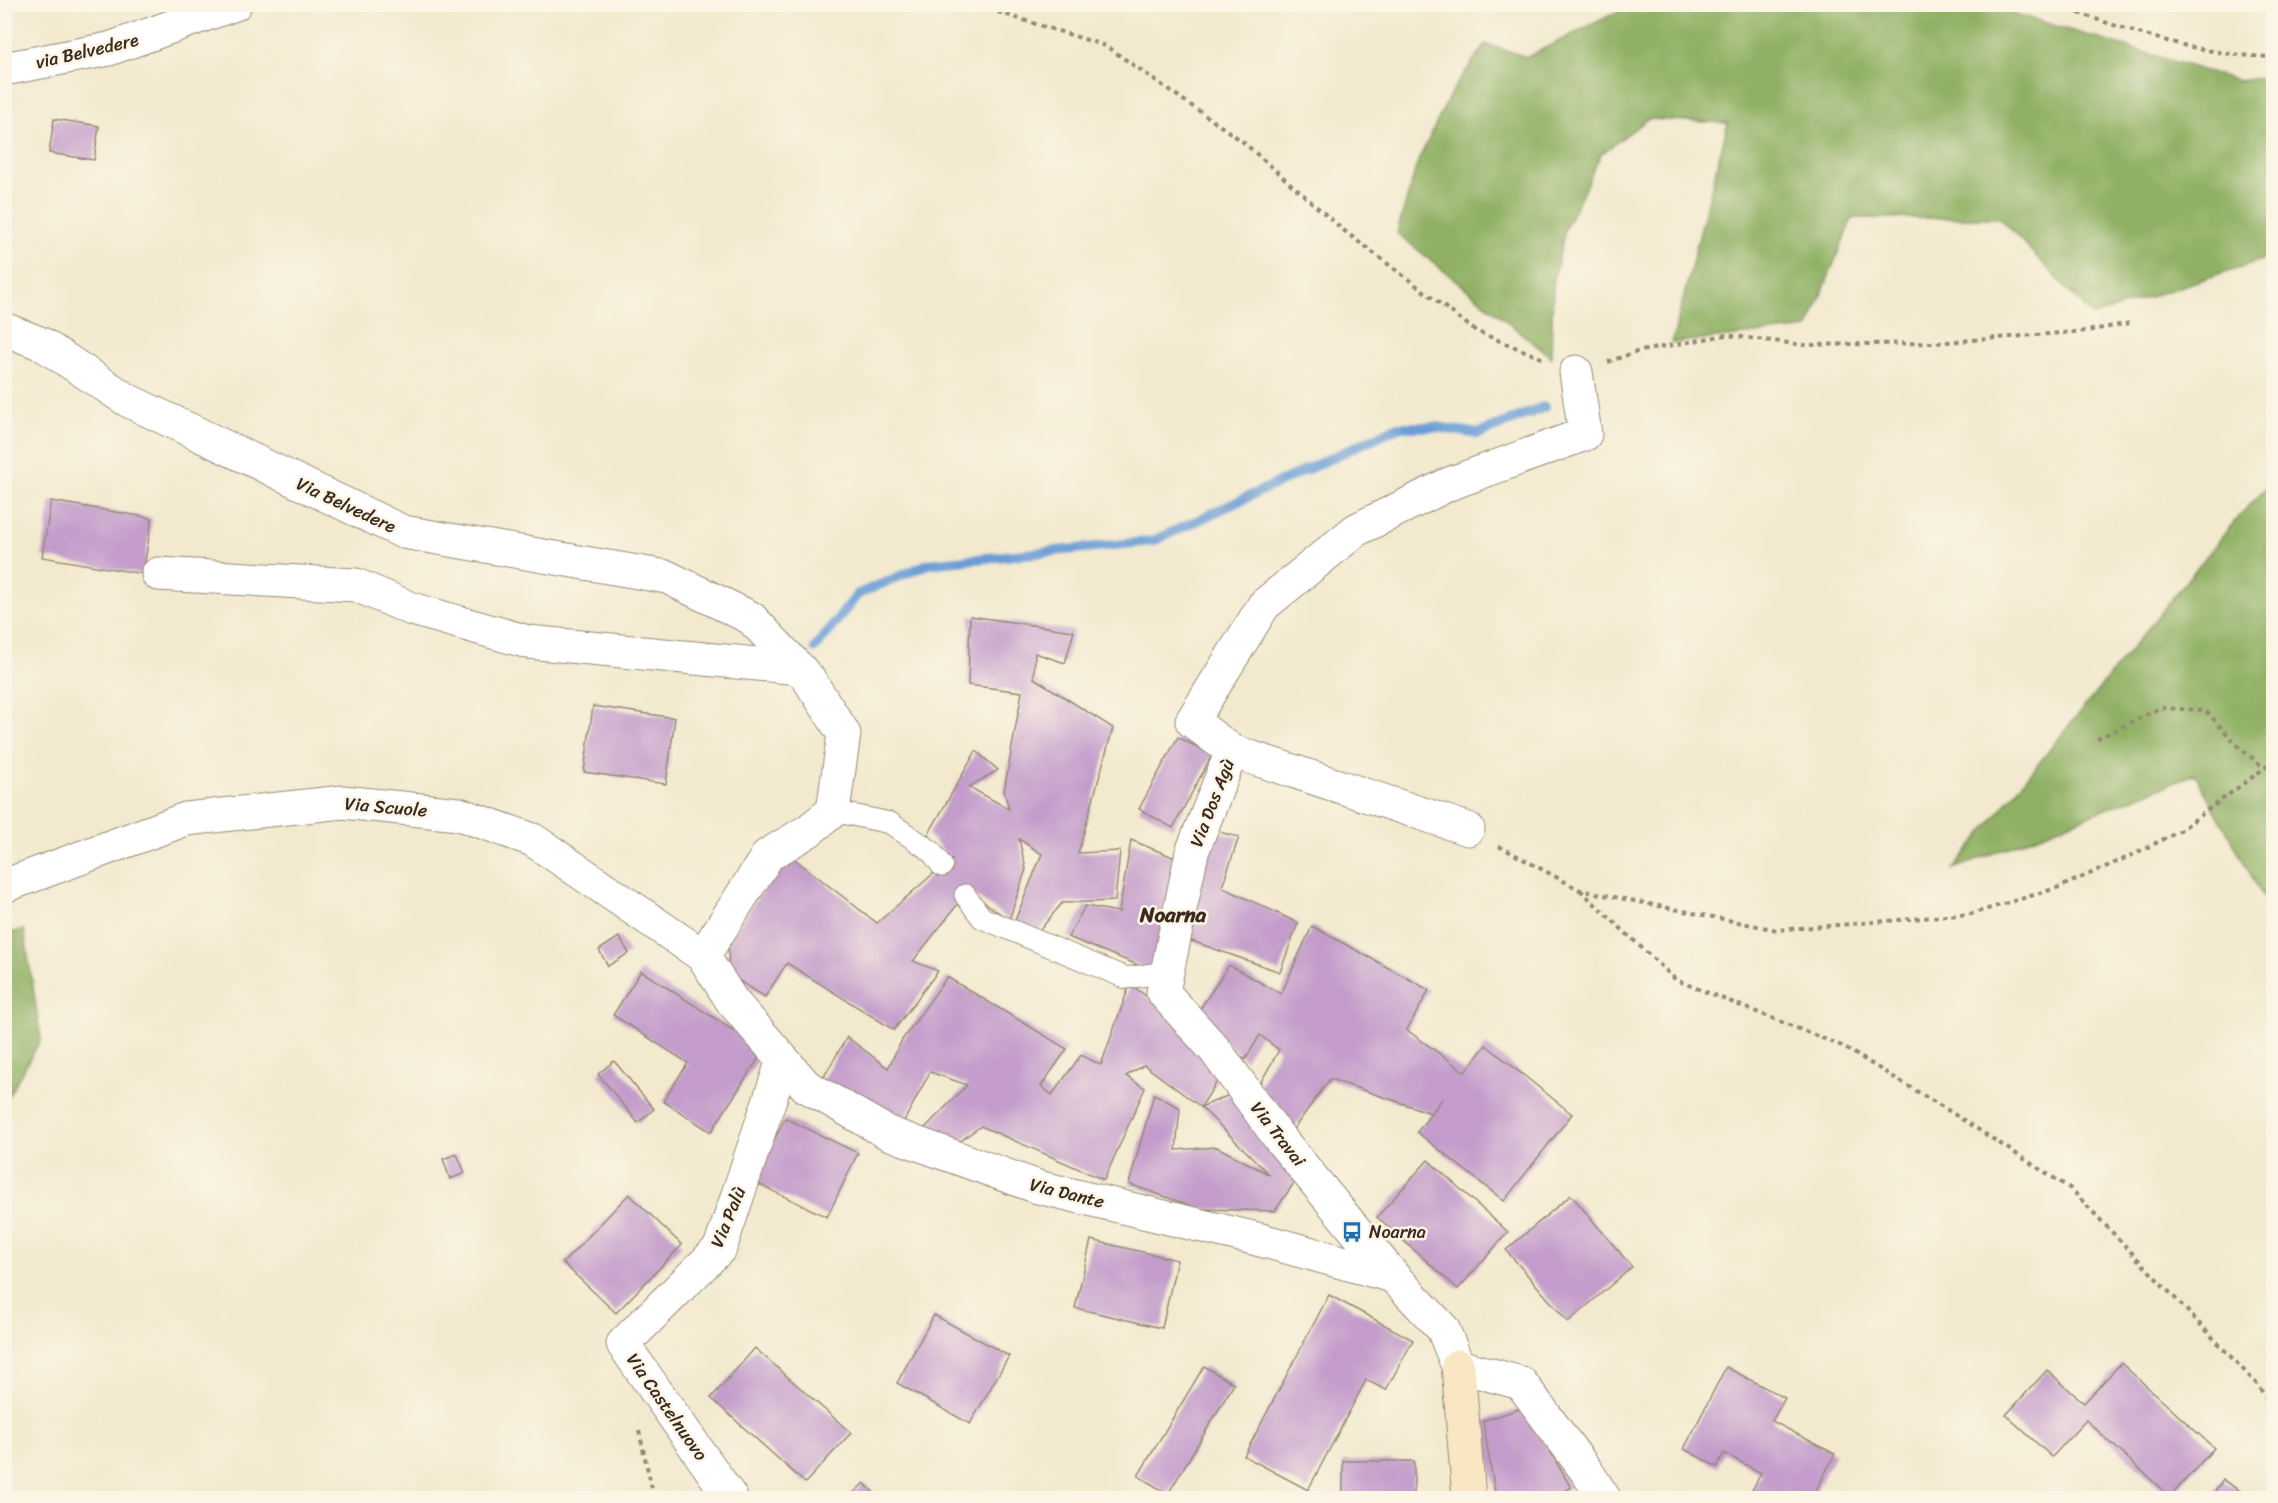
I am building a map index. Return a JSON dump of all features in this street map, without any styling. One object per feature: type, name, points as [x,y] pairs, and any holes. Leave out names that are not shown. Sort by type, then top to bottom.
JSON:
[{"type":"street","name":"via Belvedere","points":[[4,69],[109,49],[235,4]]},
{"type":"street","name":"Via Belvedere","points":[[4,329],[42,344],[127,400],[403,532],[667,577],[751,618],[808,678],[844,734],[833,811]]},
{"type":"street","points":[[1232,751],[1192,721],[1264,604],[1356,530],[1449,484],[1585,434],[1576,372]]},
{"type":"street","points":[[158,574],[356,585],[412,609],[528,642],[799,668]]},
{"type":"street","name":"Via Dos Agù","points":[[1165,982],[1192,852],[1232,751],[1468,829]]},
{"type":"street","name":"Via Scuole","points":[[4,886],[186,819],[343,802],[355,803],[459,814],[532,840],[703,956]]},
{"type":"street","points":[[703,956],[768,855],[808,831],[833,811]]},
{"type":"street","name":"Via Dante","points":[[703,956],[732,1001],[806,1086],[888,1133],[1038,1187],[1257,1239],[1393,1276]]},
{"type":"street","name":"Via Travai","points":[[1165,982],[1280,1139],[1393,1276]]},
{"type":"street","name":"Via Palù","points":[[623,1344],[720,1248],[783,1060]]},
{"type":"street","points":[[1393,1276],[1443,1329],[1458,1366],[1469,1498]]},
{"type":"street","name":"Via Castelnuovo","points":[[623,1344],[731,1498]]},
{"type":"street","points":[[1458,1366],[1521,1383],[1604,1498]]},
{"type":"lane","points":[[833,811],[890,823],[931,852],[942,866]]},
{"type":"lane","points":[[965,896],[982,918],[1125,978],[1165,982]]},
{"type":"path","points":[[972,4],[1106,46],[1242,141],[1342,229],[1476,331],[1576,372],[1636,352],[1726,335],[1804,345],[1934,343],[2087,331],[2130,323]]},
{"type":"path","points":[[2053,4],[2118,27],[2213,52],[2274,57]]},
{"type":"path","points":[[2097,738],[2160,708],[2205,710],[2238,746],[2264,768]]},
{"type":"path","points":[[1580,890],[1777,930],[1971,914],[2060,887],[2178,832],[2274,761]]},
{"type":"path","points":[[1468,829],[1580,890],[1676,980],[1842,1046],[1946,1109],[2071,1190],[2256,1383],[2274,1409]]},
{"type":"green space","points":[[1633,4],[1986,5],[2239,81],[2273,76],[2273,256],[2093,316],[2000,218],[1852,218],[1808,328],[1672,343],[1728,123],[1648,119],[1601,154],[1565,229],[1553,283],[1551,357],[1397,233],[1418,161],[1451,93],[1485,44],[1527,57]]},
{"type":"green space","points":[[2273,481],[2273,915],[2195,774],[1953,869],[2239,516]]},
{"type":"green space","points":[[24,930],[41,1039],[5,1102],[5,934]]},
{"type":"building","points":[[54,119],[99,126],[94,160],[49,153]]},
{"type":"building","points":[[51,501],[152,518],[143,574],[42,557]]},
{"type":"building","points":[[970,616],[1074,631],[1065,663],[1035,653],[1034,678],[1113,728],[1078,853],[1120,851],[1115,901],[1062,903],[1040,930],[1014,923],[1042,854],[1019,839],[1026,869],[1009,920],[970,892],[965,895],[913,961],[938,971],[894,1030],[787,963],[765,997],[728,974],[729,939],[788,854],[877,923],[942,866],[952,860],[928,835],[976,751],[998,770],[969,787],[1009,809],[1004,791],[1022,692],[968,685]]},
{"type":"building","points":[[593,706],[675,718],[666,784],[584,772]]},
{"type":"building","points":[[1178,737],[1212,755],[1173,828],[1139,809]]},
{"type":"building","points":[[1211,830],[1239,837],[1222,887],[1298,923],[1280,972],[1183,938]]},
{"type":"building","points":[[1131,840],[1180,860],[1158,973],[1068,937],[1085,906],[1119,912]]},
{"type":"building","points":[[1312,926],[1429,990],[1407,1030],[1465,1072],[1486,1045],[1572,1114],[1504,1201],[1417,1132],[1443,1098],[1431,1113],[1330,1079],[1289,1135],[1258,1087],[1279,1050],[1260,1035],[1245,1060],[1196,1015],[1229,965],[1281,994]]},
{"type":"building","points":[[619,937],[629,953],[608,966],[599,950]]},
{"type":"building","points":[[641,971],[764,1050],[711,1132],[663,1101],[688,1063],[613,1015]]},
{"type":"building","points":[[947,977],[1067,1049],[1041,1086],[1052,1095],[1081,1055],[1101,1065],[1130,984],[1173,1016],[1223,1072],[1201,1107],[1144,1065],[1126,1076],[1145,1088],[1104,1180],[981,1126],[959,1142],[924,1129],[967,1085],[930,1072],[903,1123],[819,1085],[847,1037],[888,1068],[902,1040]]},
{"type":"building","points":[[614,1061],[654,1109],[638,1123],[598,1074]]},
{"type":"building","points":[[1234,1093],[1298,1177],[1275,1211],[1200,1209],[1129,1184],[1154,1094],[1180,1108],[1176,1150],[1217,1147],[1270,1175],[1201,1107]]},
{"type":"building","points":[[785,1118],[858,1153],[827,1217],[754,1182]]},
{"type":"building","points":[[457,1154],[465,1173],[450,1179],[443,1159]]},
{"type":"building","points":[[1428,1160],[1508,1232],[1458,1289],[1377,1217]]},
{"type":"building","points":[[629,1194],[682,1245],[616,1313],[563,1263]]},
{"type":"building","points":[[1571,1195],[1632,1267],[1568,1322],[1506,1250]]},
{"type":"building","points":[[1091,1240],[1177,1260],[1162,1328],[1075,1308]]},
{"type":"building","points":[[1329,1295],[1413,1340],[1386,1390],[1366,1380],[1308,1490],[1244,1456]]},
{"type":"building","points":[[934,1315],[1009,1356],[970,1424],[897,1383]]},
{"type":"building","points":[[755,1348],[851,1433],[805,1483],[711,1398]]},
{"type":"building","points":[[2121,1363],[2214,1448],[2170,1497],[2086,1420],[2052,1457],[2006,1415],[2047,1370],[2084,1403]]},
{"type":"building","points":[[1204,1366],[1234,1384],[1168,1494],[1138,1476]]},
{"type":"building","points":[[1726,1367],[1785,1398],[1772,1421],[1835,1454],[1812,1498],[1748,1498],[1761,1473],[1724,1453],[1717,1467],[1684,1449]]},
{"type":"building","points":[[1525,1407],[1571,1488],[1547,1498],[1496,1498],[1483,1421]]},
{"type":"building","points":[[1343,1461],[1414,1461],[1414,1498],[1343,1498]]},
{"type":"building","points":[[2223,1480],[2251,1498],[2210,1498]]},
{"type":"building","points":[[864,1483],[879,1498],[848,1498]]},
{"type":"waterway","points":[[815,648],[858,594],[928,564],[1153,541],[1398,427],[1436,427],[1478,434],[1544,407]]},
{"type":"place","name":"Noarna","points":[[1352,1232]]},
{"type":"district","name":"Noarna","points":[[1173,915]]}]
